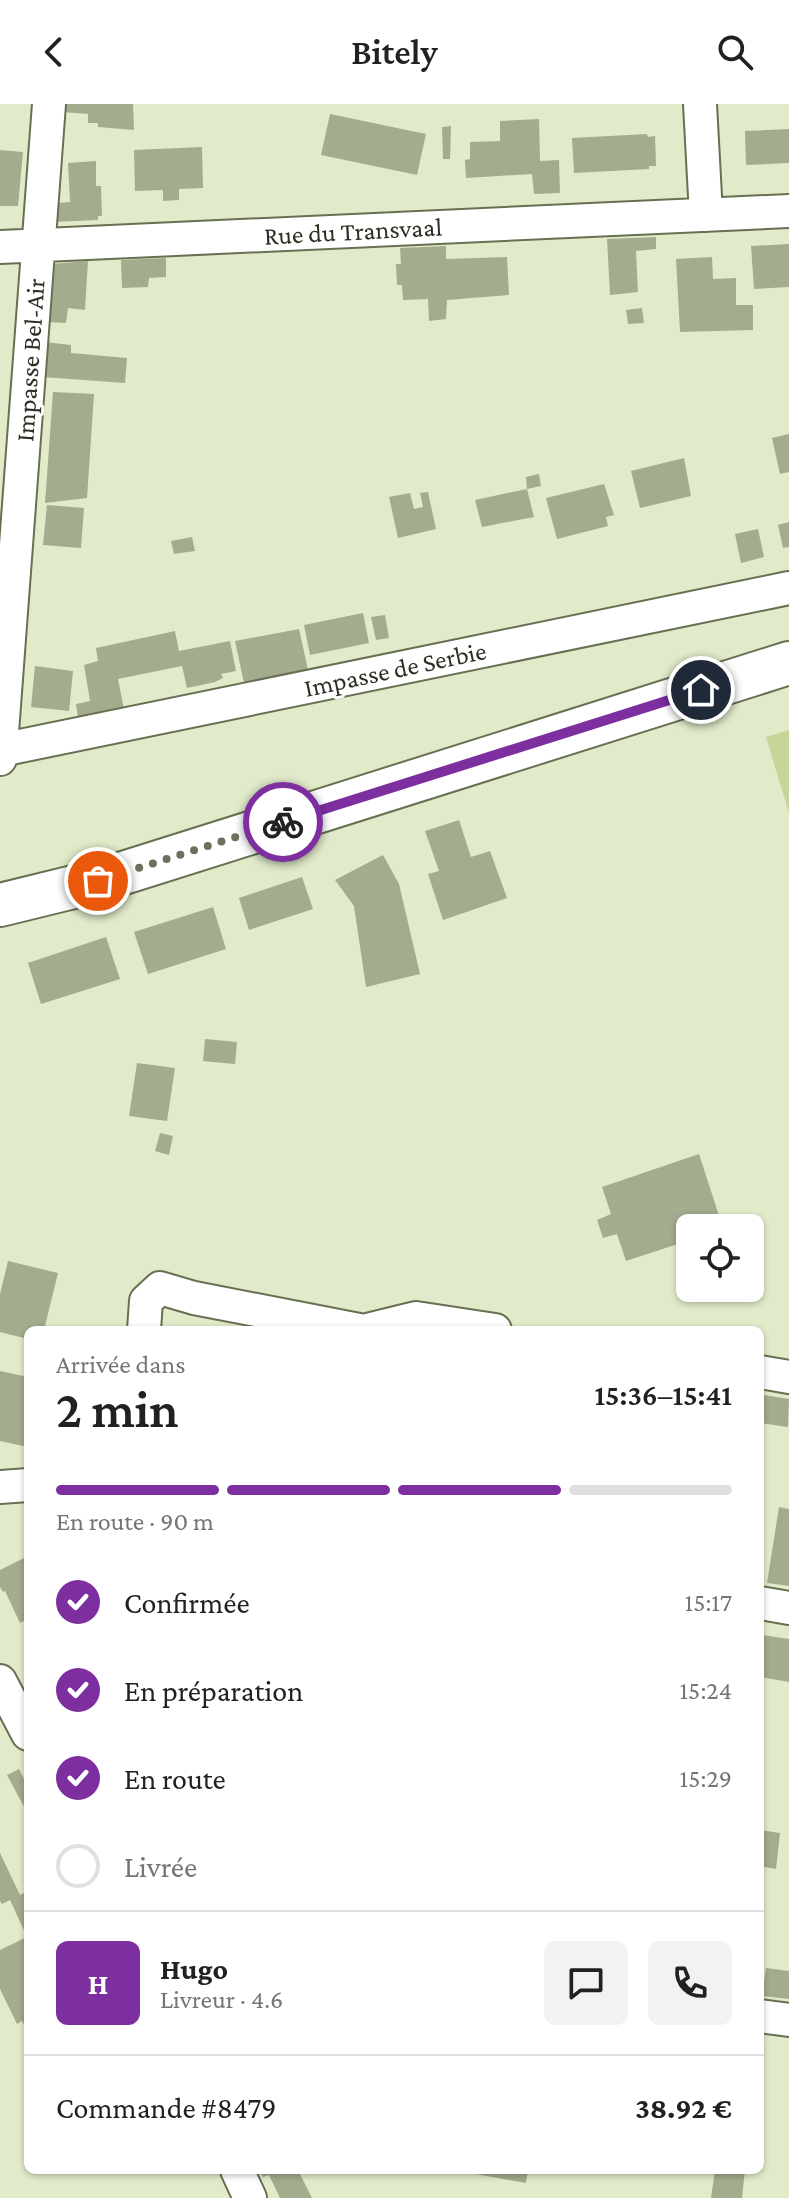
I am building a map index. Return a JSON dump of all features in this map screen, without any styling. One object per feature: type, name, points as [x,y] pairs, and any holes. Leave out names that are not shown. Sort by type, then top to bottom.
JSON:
[{"type":"main road","points":[[0,905],[98,881],[789,663]]},
{"type":"street","name":"Impasse Bel-Air","points":[[1,755],[49,104]]},
{"type":"street","points":[[700,104],[706,215]]},
{"type":"street","name":"Rue du Transvaal","points":[[0,247],[789,211]]},
{"type":"street","name":"Impasse de Serbie","points":[[1,755],[789,588]]},
{"type":"street","points":[[144,1326],[146,1301],[160,1288],[194,1298],[338,1326]]},
{"type":"street","points":[[383,1326],[416,1318],[469,1326]]},
{"type":"street","points":[[764,1373],[789,1377]]},
{"type":"street","points":[[0,1487],[24,1485]]},
{"type":"street","points":[[764,1604],[789,1608]]},
{"type":"street","points":[[0,1681],[24,1726]]},
{"type":"street","points":[[764,2017],[789,2020]]},
{"type":"street","points":[[239,2174],[250,2198]]},
{"type":"green space","points":[[789,730],[789,813],[766,737]]},
{"type":"building","points":[[63,104],[133,104],[134,130],[98,127],[98,123],[88,123],[88,114],[63,112]]},
{"type":"building","points":[[330,114],[426,134],[417,175],[321,155]]},
{"type":"building","points":[[539,119],[540,161],[559,160],[560,193],[534,194],[532,174],[466,178],[465,160],[470,159],[470,142],[500,141],[500,121]]},
{"type":"building","points":[[451,126],[450,159],[443,159],[442,127]]},
{"type":"building","points":[[789,129],[789,163],[746,165],[745,131]]},
{"type":"building","points":[[647,134],[648,137],[655,136],[656,166],[574,173],[572,138]]},
{"type":"building","points":[[202,147],[203,188],[179,189],[179,200],[163,201],[163,190],[135,191],[134,150]]},
{"type":"building","points":[[0,150],[23,152],[18,206],[0,206]]},
{"type":"building","points":[[96,161],[96,186],[101,186],[102,216],[98,216],[98,220],[54,222],[56,203],[70,202],[68,163]]},
{"type":"building","points":[[656,237],[656,249],[636,251],[638,292],[610,295],[607,239]]},
{"type":"building","points":[[789,244],[789,287],[754,289],[751,246]]},
{"type":"building","points":[[446,246],[446,259],[507,257],[509,295],[447,300],[446,319],[429,321],[428,299],[403,300],[402,285],[397,285],[396,264],[401,264],[400,248]]},
{"type":"building","points":[[712,257],[713,279],[736,278],[736,305],[753,305],[753,330],[680,332],[676,259]]},
{"type":"building","points":[[166,258],[166,277],[149,278],[148,287],[122,288],[121,260]]},
{"type":"building","points":[[88,261],[85,310],[68,308],[66,323],[46,322],[51,264]]},
{"type":"building","points":[[642,308],[644,323],[628,324],[626,310]]},
{"type":"building","points":[[45,342],[71,345],[71,353],[127,358],[125,383],[42,377]]},
{"type":"building","points":[[53,392],[94,394],[87,498],[45,503]]},
{"type":"building","points":[[789,434],[789,472],[780,474],[772,438]]},
{"type":"building","points":[[684,458],[691,496],[640,508],[631,471]]},
{"type":"building","points":[[539,474],[541,486],[527,489],[526,477]]},
{"type":"building","points":[[604,484],[614,515],[606,517],[608,526],[557,539],[546,498]]},
{"type":"building","points":[[527,489],[534,517],[482,527],[475,500]]},
{"type":"building","points":[[428,492],[436,529],[398,538],[389,497],[410,493],[414,509],[423,507],[420,493]]},
{"type":"building","points":[[47,505],[84,508],[81,548],[43,545]]},
{"type":"building","points":[[789,522],[789,547],[783,548],[778,525]]},
{"type":"building","points":[[758,529],[764,557],[741,563],[735,534]]},
{"type":"building","points":[[192,537],[195,551],[174,554],[171,541]]},
{"type":"building","points":[[363,613],[369,643],[310,655],[304,625]]},
{"type":"building","points":[[385,615],[389,638],[376,640],[371,617]]},
{"type":"building","points":[[299,629],[308,670],[244,683],[235,641]]},
{"type":"building","points":[[175,631],[179,651],[230,641],[236,671],[221,674],[223,678],[215,682],[187,688],[182,666],[118,679],[124,709],[78,718],[76,704],[90,701],[84,665],[98,661],[96,648]]},
{"type":"building","points":[[35,666],[73,671],[69,711],[31,707]]},
{"type":"building","points":[[459,820],[471,857],[490,851],[507,898],[443,920],[428,874],[439,871],[425,831]]},
{"type":"building","points":[[383,855],[399,884],[420,974],[366,987],[354,906],[335,880]]},
{"type":"building","points":[[302,877],[313,909],[249,930],[239,898]]},
{"type":"building","points":[[213,907],[226,949],[148,974],[134,932]]},
{"type":"building","points":[[106,937],[120,979],[41,1004],[28,963]]},
{"type":"building","points":[[205,1039],[237,1042],[235,1064],[203,1061]]},
{"type":"building","points":[[137,1063],[175,1068],[167,1121],[129,1116]]},
{"type":"building","points":[[160,1133],[173,1136],[169,1155],[155,1151]]},
{"type":"building","points":[[699,1154],[718,1214],[676,1214],[676,1245],[626,1261],[617,1234],[603,1238],[597,1220],[611,1214],[602,1187]]},
{"type":"building","points":[[8,1261],[58,1273],[45,1326],[24,1326],[24,1338],[0,1332],[0,1294]]},
{"type":"building","points":[[0,1371],[24,1376],[24,1446],[0,1441]]},
{"type":"building","points":[[764,1395],[789,1399],[788,1427],[764,1424]]},
{"type":"building","points":[[779,1507],[789,1509],[789,1586],[767,1583]]},
{"type":"building","points":[[24,1558],[24,1621],[20,1623],[5,1591],[0,1587],[0,1570]]},
{"type":"building","points":[[764,1635],[789,1639],[789,1682],[764,1678]]},
{"type":"building","points":[[19,1769],[24,1779],[24,1807],[7,1775]]},
{"type":"building","points":[[764,1831],[780,1833],[776,1869],[764,1867]]},
{"type":"building","points":[[0,1853],[20,1895],[24,1893],[24,1930],[10,1900],[2,1904]]},
{"type":"building","points":[[24,1938],[24,2025],[22,2021],[17,2024],[0,1989],[0,1950]]},
{"type":"building","points":[[766,1968],[789,1971],[789,1999],[764,1996]]},
{"type":"building","points":[[261,2174],[300,2174],[312,2198],[280,2198],[269,2175],[263,2177]]},
{"type":"building","points":[[476,2174],[527,2174],[526,2183]]},
{"type":"building","points":[[714,2174],[745,2174],[742,2198],[711,2198]]},
{"type":"way so far","points":[[98,881],[283,822]]},
{"type":"route","points":[[283,822],[701,690]]}]
